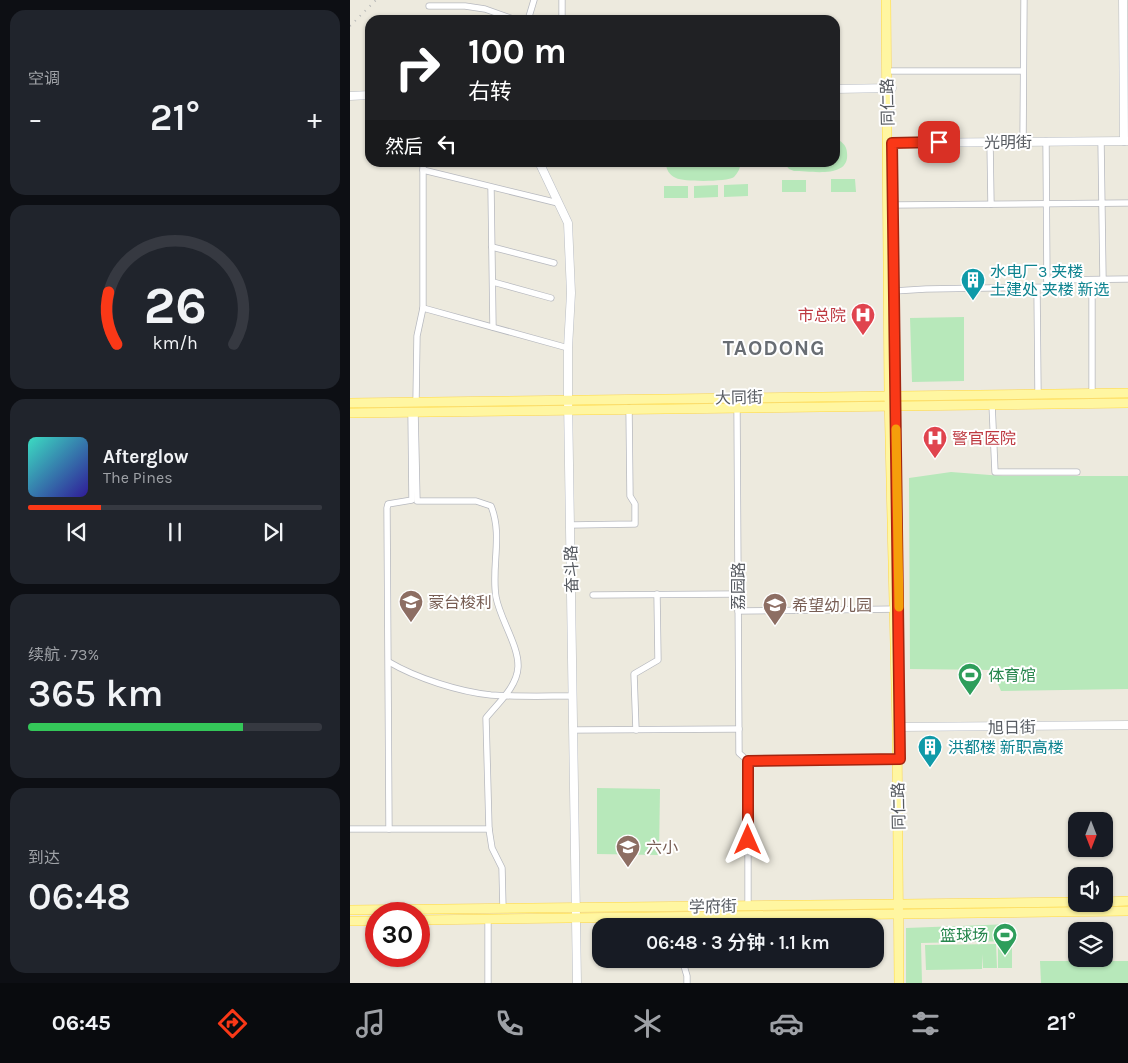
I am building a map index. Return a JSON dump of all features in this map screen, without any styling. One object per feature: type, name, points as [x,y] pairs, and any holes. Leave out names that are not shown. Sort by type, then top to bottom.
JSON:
[{"type":"main road","name":"同仁路","points":[[886,0],[890,143],[898,759],[903,983]]},
{"type":"main road","name":"同仁路","points":[[889,89],[892,71],[891,0]]},
{"type":"main road","name":"同仁路","points":[[890,143],[893,205],[893,400]]},
{"type":"main road","name":"大同街","points":[[350,413],[737,407],[1038,393],[1128,393]]},
{"type":"main road","name":"大同街","points":[[350,403],[568,399],[893,400],[992,404],[1128,403]]},
{"type":"main road","name":"学府街","points":[[749,918],[901,909],[1068,902]]},
{"type":"main road","points":[[1113,902],[1128,902]]},
{"type":"main road","name":"学府街","points":[[350,910],[748,906],[1128,912]]},
{"type":"main road","name":"同仁路","points":[[899,983],[901,909]]},
{"type":"main road","name":"学府街","points":[[430,920],[592,919]]},
{"type":"main road","points":[[350,921],[365,921]]},
{"type":"street","points":[[530,15],[534,0]]},
{"type":"street","points":[[562,0],[562,15]]},
{"type":"street","points":[[1023,142],[1024,0]]},
{"type":"street","points":[[1123,0],[1126,141]]},
{"type":"street","points":[[429,6],[465,6],[485,9],[496,15]]},
{"type":"street","points":[[892,71],[1023,71]]},
{"type":"street","points":[[840,89],[889,89]]},
{"type":"street","points":[[350,96],[365,96]]},
{"type":"street","points":[[894,291],[1045,287],[1047,280],[1046,141]]},
{"type":"street","points":[[1101,141],[1102,279]]},
{"type":"street","name":"光明街","points":[[890,143],[1126,141]]},
{"type":"street","points":[[990,142],[991,204]]},
{"type":"street","name":"奋斗路","points":[[542,167],[568,223],[571,293],[568,399],[577,983]]},
{"type":"street","points":[[416,402],[417,336],[423,308],[423,170],[558,203]]},
{"type":"street","points":[[491,188],[494,327]]},
{"type":"street","points":[[893,205],[1128,203]]},
{"type":"street","points":[[492,247],[554,263]]},
{"type":"street","points":[[1047,280],[1128,278]]},
{"type":"street","points":[[1092,280],[1092,393]]},
{"type":"street","points":[[493,282],[551,298]]},
{"type":"street","points":[[1037,288],[1038,393]]},
{"type":"street","points":[[423,308],[568,348]]},
{"type":"street","points":[[992,404],[995,472],[1077,472]]},
{"type":"street","name":"荔园路","points":[[737,407],[739,753],[748,761]]},
{"type":"street","points":[[571,526],[635,524],[635,504],[630,496],[629,408]]},
{"type":"street","points":[[389,829],[387,508],[388,504],[412,500],[413,412]]},
{"type":"street","points":[[413,412],[417,501],[476,501],[491,506],[495,515],[497,533],[494,579],[496,600],[516,652],[518,666],[516,678],[486,718],[489,829],[492,848],[502,868],[503,909]]},
{"type":"street","points":[[636,730],[634,674],[658,660],[657,594]]},
{"type":"street","points":[[593,595],[738,594]]},
{"type":"street","points":[[738,611],[897,609]]},
{"type":"street","points":[[389,662],[406,672],[483,694],[504,696],[572,696]]},
{"type":"street","name":"旭日街","points":[[898,728],[1128,725]]},
{"type":"street","points":[[573,730],[739,729]]},
{"type":"street","points":[[748,906],[748,761],[898,759]]},
{"type":"street","points":[[350,829],[489,829]]},
{"type":"street","points":[[488,920],[488,983]]},
{"type":"street","points":[[684,968],[687,983]]},
{"type":"green space","points":[[840,141],[847,150],[846,161],[842,167],[836,170],[819,172],[789,169],[787,167],[840,167]]},
{"type":"green space","points":[[667,167],[740,167],[734,177],[723,180],[687,180],[676,178],[668,172]]},
{"type":"green space","points":[[831,179],[855,179],[856,192],[831,192]]},
{"type":"green space","points":[[782,180],[806,180],[806,192],[782,192]]},
{"type":"green space","points":[[748,184],[748,196],[724,197],[724,185]]},
{"type":"green space","points":[[718,185],[718,197],[694,198],[694,186]]},
{"type":"green space","points":[[664,186],[688,186],[688,198],[664,198]]},
{"type":"green space","points":[[964,317],[964,381],[912,382],[910,318]]},
{"type":"green space","points":[[951,472],[1003,476],[1128,476],[1128,689],[1001,691],[992,670],[910,669],[909,478]]},
{"type":"green space","points":[[597,788],[660,789],[659,855],[597,854]]},
{"type":"green space","points":[[1011,924],[1011,941],[921,943],[922,983],[906,983],[906,928]]},
{"type":"green space","points":[[996,944],[997,968],[983,968],[982,954],[982,969],[926,970],[925,945]]},
{"type":"green space","name":"篮球场","points":[[998,944],[1012,944],[1012,968],[998,968]]},
{"type":"green space","points":[[1040,961],[1068,961],[1068,967],[1113,967],[1113,961],[1128,961],[1128,983],[1041,983]]},
{"type":"railway","points":[[350,26],[376,0]]},
{"type":"slow traffic","points":[[896,429],[899,607]]},
{"type":"place","name":"水电厂3 夹楼 土建处 夹楼 新选","points":[[973,301]]},
{"type":"place","name":"市总院","points":[[863,336]]},
{"type":"place","name":"警官医院","points":[[935,459]]},
{"type":"place","name":"蒙台梭利","points":[[411,623]]},
{"type":"place","name":"希望幼儿园","points":[[775,626]]},
{"type":"place","name":"体育馆","points":[[970,696]]},
{"type":"place","name":"洪都楼 新职高楼","points":[[930,768]]},
{"type":"place","name":"六小","points":[[628,868]]},
{"type":"place","name":"篮球场","points":[[1005,956]]},
{"type":"district","name":"TAODONG","points":[[774,348]]},
{"type":"route","points":[[748,840],[748,761],[900,759],[892,143],[939,142]]}]
